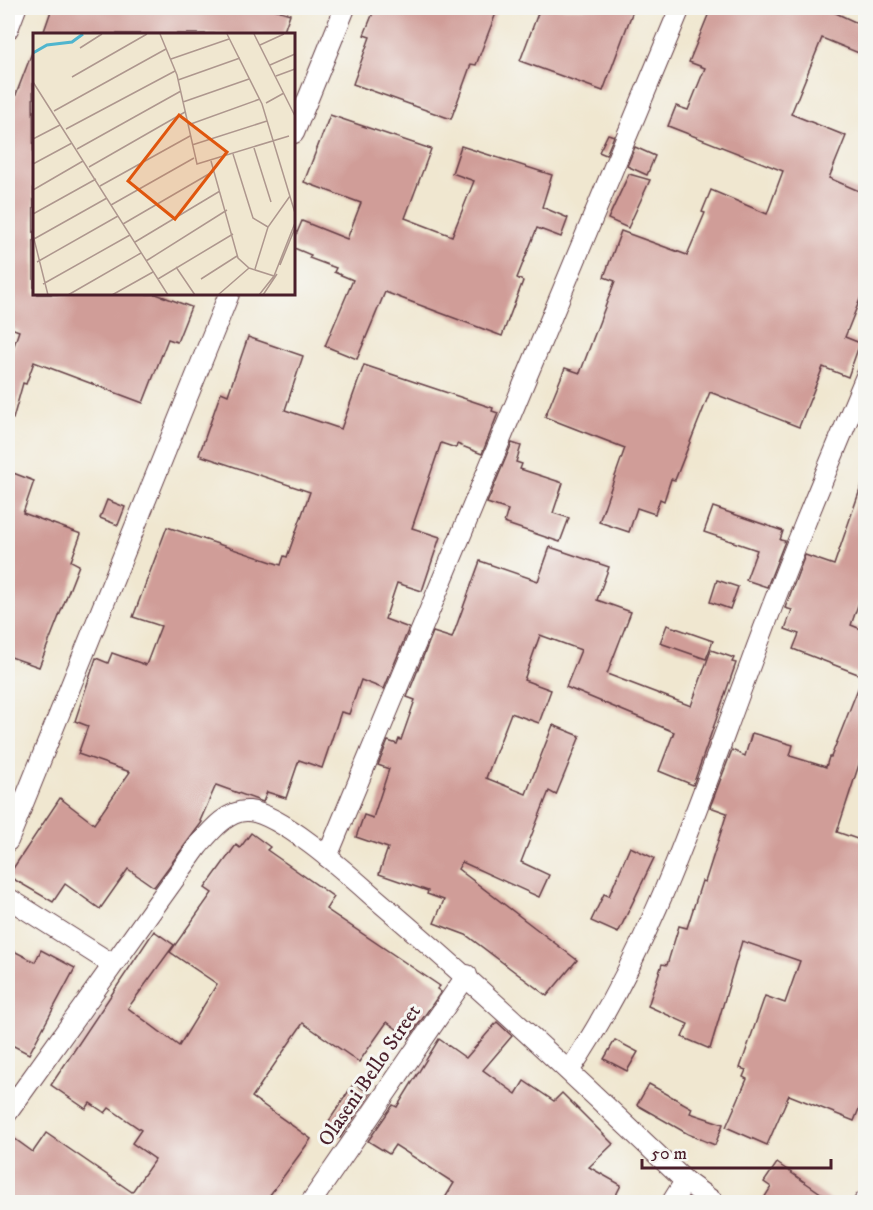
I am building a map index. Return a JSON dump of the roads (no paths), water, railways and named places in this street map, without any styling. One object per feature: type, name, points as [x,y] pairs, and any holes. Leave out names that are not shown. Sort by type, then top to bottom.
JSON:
[{"type":"street","points":[[8,29],[15,8]]},
{"type":"street","points":[[296,128],[345,8]]},
{"type":"street","points":[[327,857],[680,8]]},
{"type":"street","points":[[8,841],[228,296]]},
{"type":"street","points":[[569,1071],[620,989],[689,831],[749,667],[866,376]]},
{"type":"street","points":[[8,1112],[112,964],[219,821],[247,810],[272,819],[327,857],[467,975],[685,1181],[714,1203]]},
{"type":"street","points":[[8,898],[112,964]]},
{"type":"street","name":"Olaseni Bello Street","points":[[311,1203],[467,975]]},
{"type":"street","points":[[672,1203],[685,1181]]}]
